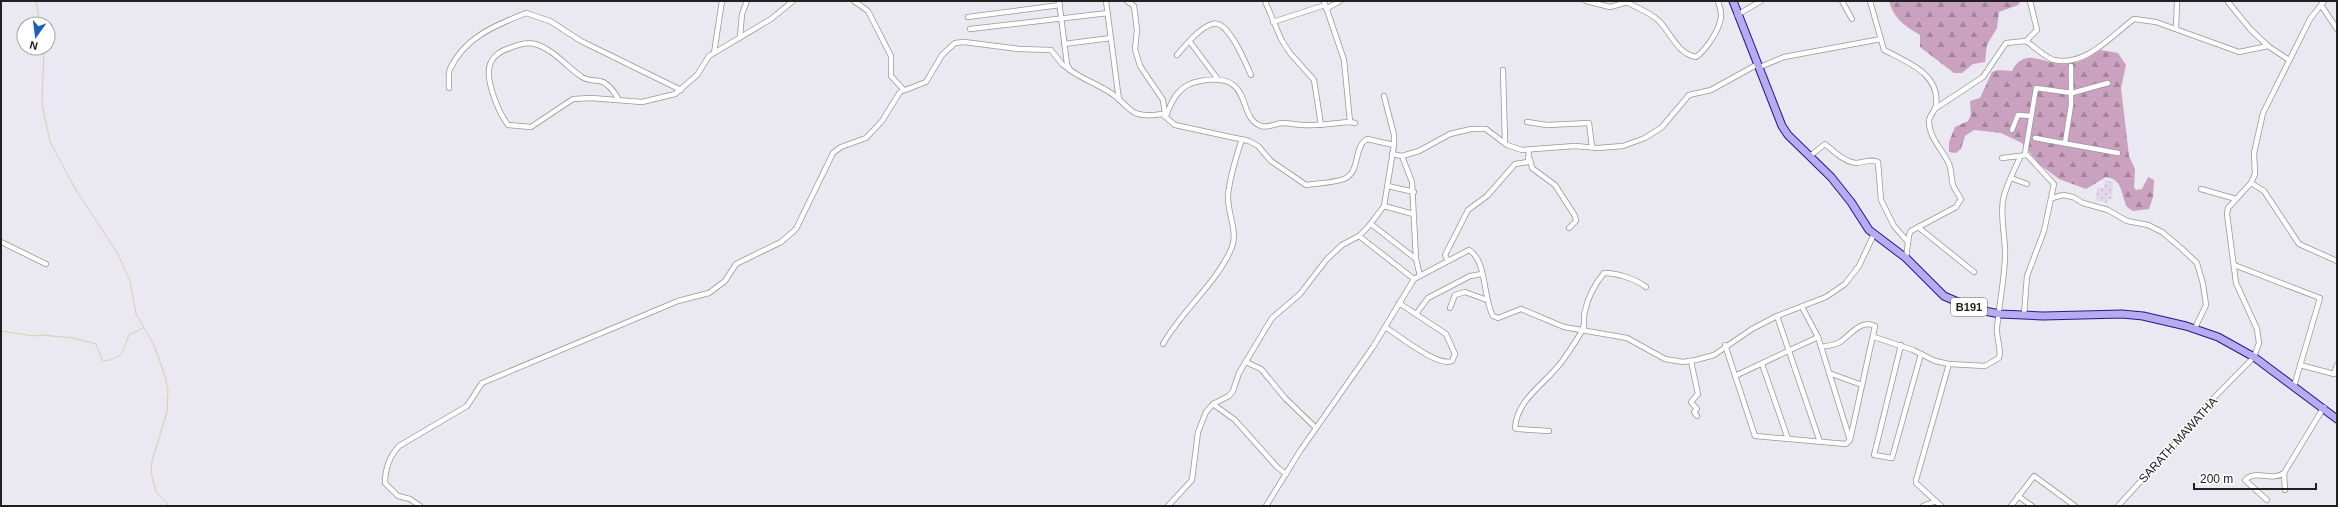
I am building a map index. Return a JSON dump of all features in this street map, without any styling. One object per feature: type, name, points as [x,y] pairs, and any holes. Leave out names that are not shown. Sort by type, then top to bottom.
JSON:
[{"type":"main road","name":"B191","points":[[1733,1],[1737,15],[1759,66],[1782,126],[1788,135],[1810,156],[1851,202],[1874,234],[1906,258],[1944,296],[1974,309],[2000,314],[2122,314],[2150,317],[2195,328],[2218,337],[2254,357],[2324,407],[2337,419]]},
{"type":"street","points":[[714,53],[722,1]]},
{"type":"street","points":[[740,37],[742,14],[746,1]]},
{"type":"street","points":[[785,1],[791,3]]},
{"type":"street","points":[[854,1],[868,12],[891,56],[891,76],[903,90]]},
{"type":"street","points":[[1106,1],[1119,100]]},
{"type":"street","points":[[1127,1],[1134,6],[1137,30],[1135,49],[1140,66],[1163,100],[1166,116],[1171,124],[1242,139],[1258,146],[1271,161],[1306,185],[1334,182],[1350,175],[1355,167],[1361,145],[1367,139],[1394,145]]},
{"type":"street","points":[[1265,1],[1273,22],[1290,53],[1314,80],[1320,125]]},
{"type":"street","points":[[1273,22],[1340,1]]},
{"type":"street","points":[[1586,1],[1610,7],[1629,2],[1658,20],[1673,42],[1684,51],[1696,57],[1701,54],[1717,29],[1721,17],[1718,1]]},
{"type":"street","points":[[1737,15],[1761,1]]},
{"type":"street","points":[[1842,1],[1852,19]]},
{"type":"street","points":[[1870,1],[1884,50],[1911,64],[1926,74],[1935,91],[1936,108]]},
{"type":"street","points":[[1906,258],[1909,235],[1918,227],[1950,211],[1961,201],[1954,187],[1949,163],[1931,132],[1929,119],[1936,108],[1984,76],[2006,43],[2026,41],[2037,30],[2030,1]]},
{"type":"street","points":[[2176,29],[2177,1]]},
{"type":"street","points":[[2228,2],[2243,22],[2268,46],[2289,60]]},
{"type":"street","points":[[619,100],[606,84],[600,81],[588,80],[568,64],[534,44],[517,45],[504,50],[490,63],[494,98],[500,114],[508,125],[521,128],[531,127],[573,100],[591,98],[642,102],[681,90],[697,75],[708,56],[770,19],[791,3]]},
{"type":"street","points":[[968,17],[1060,3],[1064,44],[1067,64],[1070,70]]},
{"type":"street","points":[[2254,357],[2259,343],[2257,329],[2236,283],[2227,214],[2228,208],[2251,183],[2255,174],[2254,153],[2263,113],[2310,19],[2322,3],[2337,29]]},
{"type":"street","points":[[1166,116],[1171,103],[1184,86],[1191,82],[1217,78],[1230,82],[1238,89],[1253,119],[1261,126],[1270,126],[1283,123],[1320,125],[1352,123],[1344,60],[1325,5]]},
{"type":"street","points":[[449,88],[450,70],[463,50],[489,28],[526,13],[550,21],[581,41],[681,90]]},
{"type":"street","points":[[970,29],[1108,13]]},
{"type":"street","points":[[2026,41],[2047,57],[2063,61],[2083,56],[2102,47],[2134,19],[2143,19],[2176,29],[2239,52],[2268,46]]},
{"type":"street","points":[[1176,55],[1205,28],[1213,23],[1220,24],[1229,32],[1252,75]]},
{"type":"street","points":[[1064,44],[1111,38]]},
{"type":"street","points":[[1392,154],[1402,156],[1438,142],[1450,134],[1471,129],[1486,130],[1507,145],[1522,150],[1576,146],[1623,146],[1645,138],[1662,127],[1689,95],[1711,90],[1759,66],[1784,57],[1881,39]]},
{"type":"street","points":[[420,506],[410,499],[398,496],[385,483],[385,471],[391,454],[399,446],[466,406],[482,383],[678,302],[709,293],[725,281],[736,264],[781,242],[796,230],[833,153],[841,147],[866,138],[882,121],[896,96],[903,90],[926,82],[942,55],[955,43],[959,42],[1019,49],[1051,50],[1062,64],[1070,70],[1108,90],[1139,116],[1166,116]]},
{"type":"street","points":[[1190,42],[1217,78]]},
{"type":"street","points":[[2065,143],[2072,93],[2071,66]]},
{"type":"street","points":[[1503,70],[1504,142]]},
{"type":"street","points":[[1874,337],[1901,346],[1935,361],[1949,364],[1985,366],[1995,362],[2000,353],[1997,339],[2000,314],[1999,306],[2005,257],[2003,200],[2022,155],[2035,90],[2038,87],[2072,93],[2108,83]]},
{"type":"street","points":[[1168,506],[1192,480],[1198,432],[1206,412],[1213,404],[1229,396],[1233,391],[1246,362],[1272,318],[1300,294],[1327,259],[1342,245],[1359,236],[1371,224],[1384,206],[1394,145],[1394,135],[1384,96]]},
{"type":"street","points":[[2012,130],[2018,115],[2031,116]]},
{"type":"street","points":[[1527,122],[1547,125],[1589,124],[1592,147]]},
{"type":"street","points":[[2035,138],[2118,153]]},
{"type":"street","points":[[1163,344],[1172,329],[1218,271],[1232,246],[1234,237],[1228,197],[1233,166],[1242,139]]},
{"type":"street","points":[[1810,156],[1825,144],[1846,160],[1862,163],[1874,160],[1878,162],[1881,200],[1894,226],[1908,242]]},
{"type":"street","points":[[1529,150],[1532,168],[1555,185],[1575,216],[1576,221],[1569,228]]},
{"type":"street","points":[[2002,158],[2022,155],[2052,179],[2054,184],[2044,231],[2027,276],[2024,315]]},
{"type":"street","points":[[1402,156],[1412,182],[1414,192],[1413,214],[1416,259],[1420,276]]},
{"type":"street","points":[[1448,261],[1445,255],[1468,210],[1487,196],[1515,164],[1528,162],[1530,159]]},
{"type":"street","points":[[2011,178],[2027,184]]},
{"type":"street","points":[[2251,183],[2264,191],[2300,244],[2337,261]]},
{"type":"street","points":[[1388,186],[1414,192]]},
{"type":"street","points":[[2201,189],[2236,199]]},
{"type":"street","points":[[2052,198],[2063,195],[2083,203],[2108,210],[2127,222],[2148,225],[2162,232],[2181,248],[2197,263],[2203,284],[2206,305],[2195,328]]},
{"type":"street","points":[[1384,206],[1413,214]]},
{"type":"street","points":[[1371,224],[1416,259]]},
{"type":"street","points":[[1918,227],[1974,272]]},
{"type":"street","points":[[1266,506],[1414,279],[1469,250],[1476,255],[1482,274],[1487,307],[1493,316],[1498,318],[1521,309],[1547,321],[1581,331],[1627,338],[1665,358],[1683,362],[1714,355],[1725,345],[1777,316],[1826,297],[1845,284],[1859,266],[1874,234]]},
{"type":"street","points":[[1359,236],[1414,279]]},
{"type":"street","points":[[1,242],[46,264]]},
{"type":"street","points":[[2234,265],[2320,298],[2294,386]]},
{"type":"street","points":[[1549,431],[1517,429],[1515,428],[1515,420],[1521,406],[1544,380],[1556,370],[1583,328],[1584,311],[1590,295],[1604,273],[1639,282],[1646,287]]},
{"type":"street","points":[[1416,314],[1428,298],[1434,294],[1470,276],[1482,274]]},
{"type":"street","points":[[1450,308],[1455,295],[1460,292],[1487,300]]},
{"type":"street","points":[[1384,327],[1435,360],[1446,364],[1452,361],[1455,354],[1446,334],[1399,303]]},
{"type":"street","points":[[1802,307],[1818,337],[1850,440]]},
{"type":"street","points":[[1777,316],[1820,442]]},
{"type":"street","points":[[1725,345],[1755,436],[1846,444],[1850,440],[1874,337],[1874,325],[1863,325],[1854,328],[1839,343],[1821,347]]},
{"type":"street","points":[[1735,376],[1818,337]]},
{"type":"street","points":[[1901,346],[1874,455],[1892,458],[1921,354]]},
{"type":"street","name":"SARATH MAWATHA","points":[[2118,506],[2174,445],[2197,415],[2254,357]]},
{"type":"street","points":[[1691,361],[1698,389],[1698,394],[1691,402],[1697,410],[1694,412],[1697,416]]},
{"type":"street","points":[[1246,362],[1261,368],[1285,398],[1316,428]]},
{"type":"street","points":[[1762,364],[1788,439]]},
{"type":"street","points":[[1941,506],[1916,483],[1916,480],[1949,364]]},
{"type":"street","points":[[2300,365],[2334,374],[2337,365]]},
{"type":"street","points":[[1829,373],[1862,385]]},
{"type":"street","points":[[1213,404],[1235,420],[1277,467],[1286,474]]},
{"type":"street","points":[[2267,500],[2245,480],[2254,475],[2276,478],[2284,473],[2298,447],[2324,407]]},
{"type":"street","points":[[2284,473],[2285,490]]},
{"type":"street","points":[[2011,506],[2034,476],[2075,506]]},
{"type":"street","points":[[2018,496],[2032,506]]},
{"type":"street","points":[[1924,506],[1936,501]]},
{"type":"shaded area","points":[[2105,180],[2113,182],[2112,195],[2108,195],[2113,197],[2112,199],[2108,199],[2107,203],[2095,200],[2098,187],[2104,188]]},
{"type":"green space","points":[[1889,1],[2020,2],[2018,5],[1999,12],[1997,28],[1987,45],[1985,62],[1973,64],[1962,73],[1954,73],[1920,47],[1920,35],[1897,17]]},
{"type":"green space","points":[[2101,50],[2118,53],[2126,65],[2121,88],[2129,156],[2135,169],[2134,187],[2136,190],[2142,189],[2148,177],[2154,180],[2153,197],[2149,209],[2133,211],[2127,207],[2119,184],[2116,181],[2106,177],[2086,189],[2059,179],[2040,165],[2022,143],[2001,133],[1974,130],[1965,136],[1961,149],[1956,153],[1949,152],[1949,142],[1955,127],[1968,121],[1971,115],[1970,101],[1980,98],[1992,72],[1998,70],[2012,71],[2017,63],[2023,59],[2030,58],[2037,58],[2059,64],[2072,63],[2085,59]]},
{"type":"waterway","points":[[36,1],[39,16]]},
{"type":"waterway","points":[[44,56],[42,104],[50,142],[76,190],[118,254],[130,281],[136,314],[154,345],[165,376],[168,390],[167,412],[152,461],[151,472],[156,492],[169,506]]},
{"type":"waterway","points":[[1,331],[34,336],[42,335],[73,338],[96,344],[102,360],[105,361],[120,355],[129,335],[143,328]]}]
